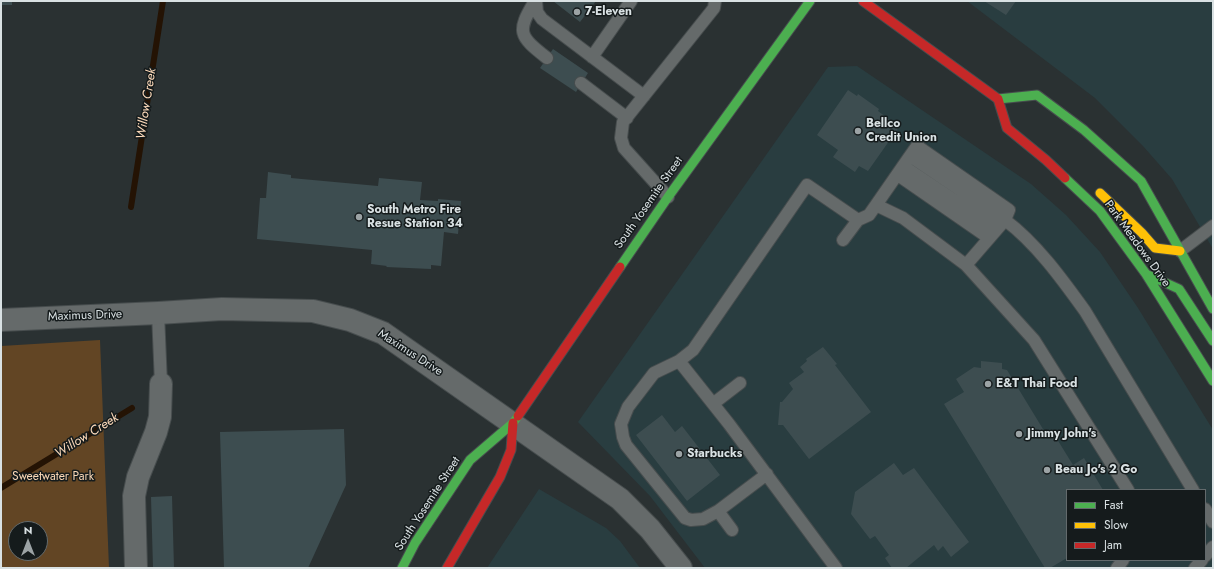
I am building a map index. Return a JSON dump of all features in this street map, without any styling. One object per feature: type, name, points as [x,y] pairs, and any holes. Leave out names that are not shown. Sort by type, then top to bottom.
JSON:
[{"type":"main road","name":"South Yosemite Street","points":[[402,568],[415,543],[470,460],[513,423],[668,197],[810,1]]},
{"type":"main road","points":[[863,1],[998,99],[1037,95],[1084,130],[1141,181],[1213,309]]},
{"type":"main road","name":"Park Meadows Drive","points":[[998,99],[1007,128],[1046,160],[1100,211],[1146,274],[1213,381]]},
{"type":"main road","points":[[1015,134],[1033,136]]},
{"type":"main road","points":[[1091,185],[1142,233],[1155,248],[1180,251]]},
{"type":"main road","points":[[1146,274],[1179,289],[1213,341]]},
{"type":"main road","points":[[447,568],[500,477],[511,450],[513,423]]},
{"type":"street","name":"Maximus Drive","points":[[1,320],[222,309],[313,311],[350,320],[382,333],[620,499],[650,529],[681,568]]},
{"type":"street","points":[[136,568],[134,496],[138,477],[156,432],[160,417],[161,384]]},
{"type":"lane","points":[[535,1],[537,12],[542,19],[644,96]]},
{"type":"lane","points":[[535,1],[525,17],[523,32],[532,47],[547,58]]},
{"type":"lane","points":[[592,57],[631,1]]},
{"type":"lane","points":[[668,197],[624,148],[621,138],[623,122],[714,8],[716,1]]},
{"type":"lane","points":[[581,83],[627,118]]},
{"type":"lane","points":[[843,240],[858,220],[868,215],[904,166]]},
{"type":"lane","points":[[904,166],[1005,220],[1019,231],[1065,283],[1088,317],[1192,489]]},
{"type":"lane","points":[[904,166],[993,233]]},
{"type":"lane","points":[[766,474],[718,510],[703,519],[691,520],[685,518],[626,445],[621,424],[628,407],[654,373],[679,361],[693,350],[807,185],[858,220]]},
{"type":"lane","points":[[876,205],[903,218],[966,265],[1034,340],[1127,489]]},
{"type":"lane","points":[[966,265],[1005,220]]},
{"type":"lane","points":[[1180,251],[1213,226]]},
{"type":"lane","points":[[158,313],[161,384]]},
{"type":"lane","points":[[679,361],[714,403],[836,568]]},
{"type":"lane","points":[[714,403],[740,383]]},
{"type":"lane","points":[[718,510],[732,530]]},
{"type":"lane","points":[[1206,511],[1213,522]]},
{"type":"lane","points":[[1206,555],[1213,547]]},
{"type":"shaded area","points":[[967,1],[1213,1],[1213,249],[1172,179],[1143,146],[1095,98]]},
{"type":"shaded area","points":[[857,66],[1031,184],[1066,215],[1100,252],[1138,308],[1213,430],[1213,568],[705,568],[650,496],[578,422],[828,67]]},
{"type":"shaded area","points":[[539,489],[606,528],[620,541],[640,568],[487,568]]},
{"type":"green space","name":"Sweetwater Park","points":[[100,340],[109,568],[1,568],[1,346]]},
{"type":"building","points":[[1,1],[12,1],[12,5],[1,5]]},
{"type":"building","name":"7-Eleven","points":[[553,1],[596,1],[580,22]]},
{"type":"building","points":[[984,1],[1016,1],[1006,15]]},
{"type":"building","points":[[553,49],[588,73],[576,92],[540,68]]},
{"type":"building","name":"Bellco Credit Union","points":[[848,90],[857,96],[858,94],[879,109],[878,111],[899,127],[868,171],[859,166],[855,172],[833,157],[838,150],[817,135]]},
{"type":"building","name":"South Metro Fire Resue Station 34","points":[[268,172],[291,175],[291,178],[378,186],[379,178],[422,182],[420,200],[438,201],[438,199],[461,201],[458,234],[444,232],[441,266],[431,265],[431,269],[386,267],[387,266],[371,264],[372,250],[257,239],[260,198],[266,198]]},
{"type":"building","points":[[823,347],[871,412],[809,459],[783,425],[778,425],[780,402],[782,402],[793,389],[789,383],[804,372],[800,367],[807,361],[806,359]]},
{"type":"building","points":[[981,361],[1002,363],[1002,369],[1007,370],[1046,434],[1052,431],[1073,465],[1084,458],[1102,489],[1066,489],[1066,559],[1050,568],[1045,568],[944,404],[964,392],[956,379],[974,367],[981,368]]},
{"type":"building","points":[[662,415],[675,432],[682,426],[720,475],[687,501],[636,435]]},
{"type":"building","points":[[344,429],[346,485],[308,568],[224,568],[220,432]]},
{"type":"building","points":[[894,463],[903,475],[914,468],[969,542],[951,557],[943,546],[938,551],[934,545],[906,568],[892,568],[885,558],[889,555],[875,536],[870,539],[851,514],[855,492]]},
{"type":"building","points":[[172,496],[174,568],[153,568],[151,497]]},
{"type":"waterway","name":"Willow Creek","points":[[131,207],[163,1]]},
{"type":"waterway","name":"Willow Creek","points":[[1,488],[132,408]]},
{"type":"traffic: fast","points":[[620,267],[668,197],[810,1]]},
{"type":"traffic: fast","points":[[998,99],[1037,95],[1084,130],[1141,181],[1213,309]]},
{"type":"traffic: fast","points":[[1065,178],[1100,211],[1146,274],[1213,381]]},
{"type":"traffic: fast","points":[[1146,274],[1179,289],[1213,341]]},
{"type":"traffic: fast","points":[[402,568],[415,543],[470,460],[513,423],[518,416]]},
{"type":"traffic: slow","points":[[1100,193],[1142,233],[1155,248],[1180,251]]},
{"type":"traffic: jam","points":[[863,1],[998,99],[1007,128],[1046,160],[1065,178]]},
{"type":"traffic: jam","points":[[518,416],[620,267]]},
{"type":"traffic: jam","points":[[447,568],[500,477],[511,450],[513,423]]},
{"type":"place","name":"7-Eleven","points":[[577,12]]},
{"type":"place","name":"Bellco Credit Union","points":[[858,131]]},
{"type":"place","name":"South Metro Fire Resue Station 34","points":[[359,217]]},
{"type":"place","name":"E&T Thai Food","points":[[988,384]]},
{"type":"place","name":"Jimmy John's","points":[[1019,434]]},
{"type":"place","name":"Starbucks","points":[[679,454]]},
{"type":"place","name":"Beau Jo's 2 Go","points":[[1047,470]]}]
